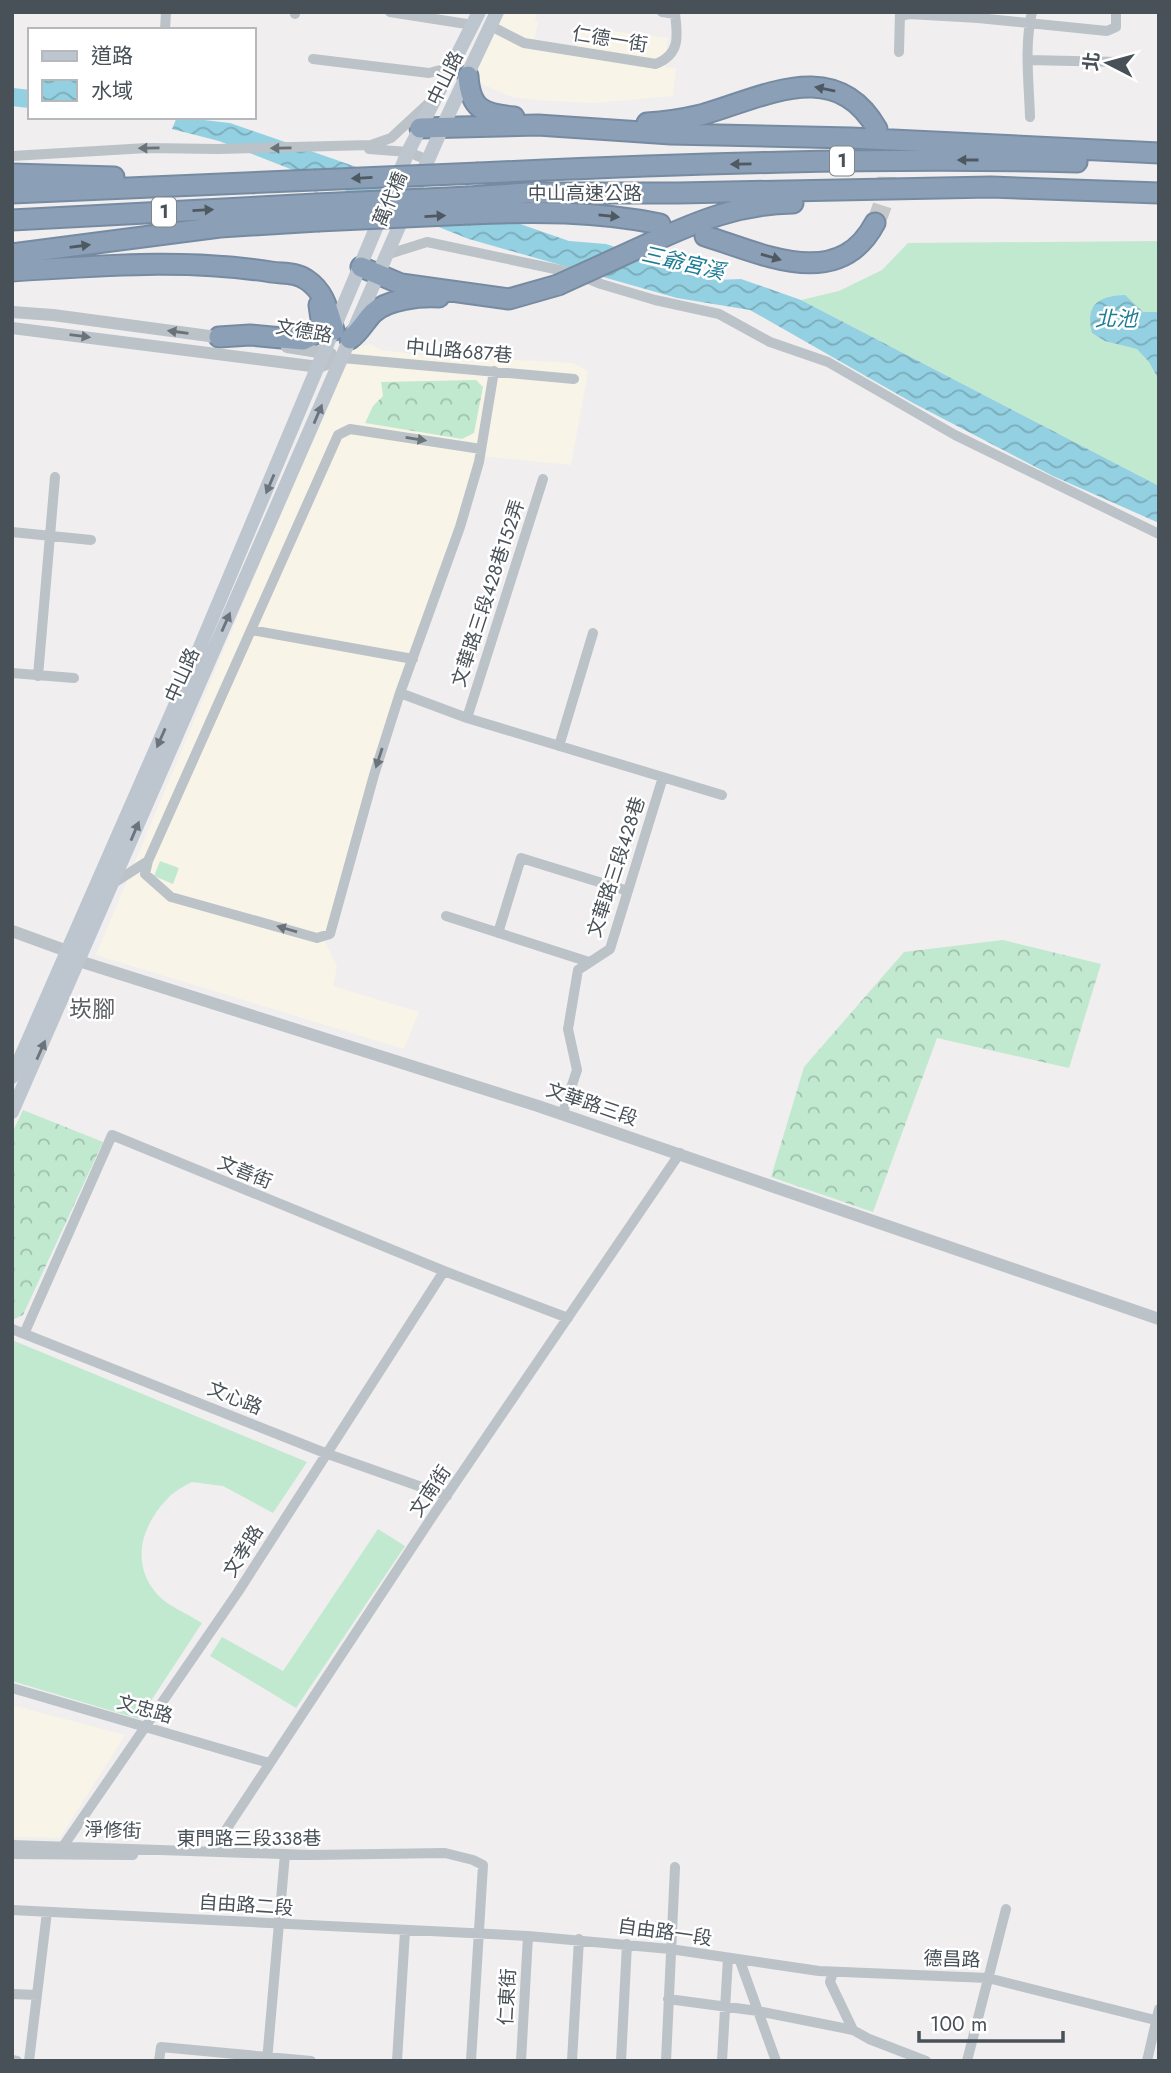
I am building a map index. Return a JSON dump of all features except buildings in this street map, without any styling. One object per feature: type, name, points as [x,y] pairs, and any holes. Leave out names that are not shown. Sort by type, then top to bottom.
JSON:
[{"type":"highway","points":[[462,69],[470,96],[480,108],[492,114],[519,117],[538,125]]},
{"type":"highway","points":[[575,127],[670,121],[778,91],[812,86],[835,90],[851,99],[877,129]]},
{"type":"highway","points":[[420,128],[538,125],[671,134],[851,138],[1159,153]]},
{"type":"highway","name":"中山高速公路","points":[[12,193],[525,171],[885,161],[993,160],[1159,166]]},
{"type":"highway","points":[[12,174],[241,184]]},
{"type":"highway","name":"中山高速公路","points":[[12,220],[317,212],[678,193],[991,187],[1159,193]]},
{"type":"highway","points":[[276,273],[299,275],[318,289],[342,335],[377,309],[395,303],[431,297],[509,299],[558,285],[720,213],[777,203],[961,199],[1159,202]]},
{"type":"highway","points":[[527,202],[660,224]]},
{"type":"highway","points":[[12,254],[317,212]]},
{"type":"highway","points":[[705,236],[774,258],[814,264],[830,261],[852,250],[867,236],[875,223]]},
{"type":"highway","points":[[12,271],[159,264],[239,266],[276,273],[301,283],[312,293],[322,313],[320,330],[303,340],[250,335],[219,337]]},
{"type":"highway","points":[[370,271],[401,284],[509,299]]},
{"type":"main road","name":"中山路","points":[[408,152],[438,92],[462,69],[491,26],[497,12]]},
{"type":"main road","name":"中山路","points":[[426,165],[442,128],[476,19]]},
{"type":"main road","name":"萬代橋","points":[[374,235],[408,152]]},
{"type":"main road","name":"萬代橋","points":[[388,254],[426,165]]},
{"type":"main road","name":"中山路","points":[[12,1112],[184,685],[325,352],[342,335],[370,271],[374,235]]},
{"type":"main road","name":"中山路","points":[[370,271],[388,254]]},
{"type":"main road","name":"中山路","points":[[12,1077],[111,884],[342,358],[342,335]]},
{"type":"street","points":[[390,12],[476,19]]},
{"type":"street","name":"仁德一街","points":[[491,26],[524,43],[656,64],[675,50],[675,14],[662,12]]},
{"type":"street","points":[[1030,117],[1028,60],[1032,12]]},
{"type":"street","points":[[899,52],[900,14],[978,18],[1107,31],[1116,27],[1116,12]]},
{"type":"street","points":[[313,59],[429,73],[444,69],[462,69]]},
{"type":"street","points":[[1028,60],[1119,62]]},
{"type":"street","points":[[12,156],[147,148],[370,145],[391,138],[438,92]]},
{"type":"street","points":[[345,147],[408,152],[426,165]]},
{"type":"street","points":[[388,254],[427,242],[574,273],[655,300],[719,314],[771,342],[828,362],[955,435],[1159,534]]},
{"type":"street","name":"文德路","points":[[12,312],[219,337],[325,352],[342,358]]},
{"type":"street","name":"文德路","points":[[12,328],[319,367],[342,358]]},
{"type":"street","name":"中山路687巷","points":[[342,358],[574,379]]},
{"type":"street","points":[[481,449],[350,429],[338,435],[148,861],[145,874],[171,897],[317,938],[330,934],[374,775],[400,693],[460,527],[479,462],[494,371]]},
{"type":"street","points":[[38,676],[55,477]]},
{"type":"street","name":"文華路三段428巷152弄","points":[[467,718],[543,479]]},
{"type":"street","points":[[12,532],[91,540]]},
{"type":"street","points":[[251,630],[413,659]]},
{"type":"street","points":[[559,746],[593,633]]},
{"type":"street","points":[[12,673],[74,678]]},
{"type":"street","name":"文華路三段428巷","points":[[400,693],[467,718],[722,795]]},
{"type":"street","name":"文華路三段428巷","points":[[562,1115],[578,1070],[568,1029],[578,970],[610,949],[663,777]]},
{"type":"street","points":[[498,933],[521,858],[628,891]]},
{"type":"street","points":[[111,884],[148,861]]},
{"type":"street","points":[[446,916],[589,962]]},
{"type":"street","name":"文華路三段","points":[[12,931],[73,956],[680,1153],[1159,1319]]},
{"type":"street","name":"文善街","points":[[24,1334],[112,1135],[444,1271],[568,1318]]},
{"type":"street","name":"文南街","points":[[212,1851],[447,1496],[680,1153]]},
{"type":"street","name":"文孝路","points":[[64,1845],[238,1592],[325,1452],[444,1271]]},
{"type":"street","name":"文心路","points":[[12,1329],[325,1452],[447,1496]]},
{"type":"street","name":"文忠路","points":[[12,1688],[269,1763]]},
{"type":"street","name":"淨修街","points":[[12,1845],[212,1851]]},
{"type":"street","name":"東門路三段338巷","points":[[12,1854],[202,1856],[212,1851],[373,1856],[445,1853],[483,1865],[478,1934]]},
{"type":"street","points":[[267,2059],[281,1924],[285,1854]]},
{"type":"street","points":[[666,2061],[675,1867]]},
{"type":"street","points":[[967,2061],[1006,1909]]},
{"type":"street","name":"自由路二段","points":[[12,1910],[478,1934]]},
{"type":"street","points":[[29,2061],[47,1912]]},
{"type":"street","points":[[397,2061],[405,1931]]},
{"type":"street","points":[[471,2061],[478,1934]]},
{"type":"street","name":"自由路一段","points":[[478,1934],[579,1939],[670,1949],[740,1961]]},
{"type":"street","name":"仁東街","points":[[522,2061],[528,1936]]},
{"type":"street","points":[[572,2061],[579,1939]]},
{"type":"street","points":[[621,2061],[627,1944]]},
{"type":"street","points":[[722,2061],[727,1958]]},
{"type":"street","points":[[740,1961],[776,2061]]},
{"type":"street","name":"德昌路","points":[[740,1961],[833,1972],[988,1978],[1158,2017]]},
{"type":"street","points":[[833,1972],[830,1982],[853,2029]]},
{"type":"street","points":[[12,1994],[37,1995]]},
{"type":"street","points":[[668,1999],[758,2011],[853,2029],[869,2039],[926,2061]]},
{"type":"street","points":[[1147,2061],[1158,2017]]},
{"type":"street","points":[[159,2061],[161,2047],[220,2057],[311,2061]]},
{"type":"street","points":[[12,2060],[18,2061]]},
{"type":"shaded area","points":[[501,12],[537,12],[534,42],[577,48],[580,27],[668,38],[665,67],[676,68],[673,96],[594,103],[535,100],[512,97],[473,80]]},
{"type":"shaded area","points":[[371,344],[380,350],[425,355],[573,363],[588,371],[571,465],[479,456],[323,938],[337,967],[333,986],[419,1012],[404,1049],[96,955],[350,348]]},
{"type":"shaded area","points":[[12,1705],[125,1735],[60,1838],[12,1837]]},
{"type":"green space","points":[[1159,241],[1159,486],[801,300],[839,291],[882,270],[908,243]]},
{"type":"green space","points":[[476,380],[483,387],[474,433],[462,439],[365,423],[373,406],[383,396],[381,382]]},
{"type":"green space","points":[[160,861],[179,868],[173,884],[154,876]]},
{"type":"green space","points":[[1003,940],[1101,964],[1069,1068],[937,1038],[873,1212],[771,1177],[804,1067],[904,952]]},
{"type":"green space","points":[[23,1110],[103,1142],[23,1315],[12,1320],[12,1133]]},
{"type":"green space","points":[[12,1340],[307,1462],[273,1513],[223,1486],[192,1482],[171,1495],[152,1519],[146,1531],[142,1556],[148,1581],[166,1602],[202,1623],[139,1719],[12,1681]]},
{"type":"green space","points":[[378,1529],[405,1546],[296,1708],[210,1656],[222,1637],[283,1671]]},
{"type":"water","points":[[176,119],[230,123],[569,241],[606,244],[716,280],[741,279],[801,300],[1159,486],[1159,523],[1053,476],[913,403],[750,310],[677,298],[469,239],[219,141],[172,129]]},
{"type":"water","name":"北池","points":[[1125,295],[1143,312],[1159,312],[1159,380],[1149,362],[1137,349],[1105,341],[1092,333],[1090,315],[1096,304],[1107,297]]},
{"type":"waterway","name":"三爺宮溪","points":[[12,97],[28,99]]},
{"type":"tunnel","points":[[875,223],[883,204],[886,185],[887,166],[883,146]]},
{"type":"district","name":"崁腳","points":[[92,1009]]}]
